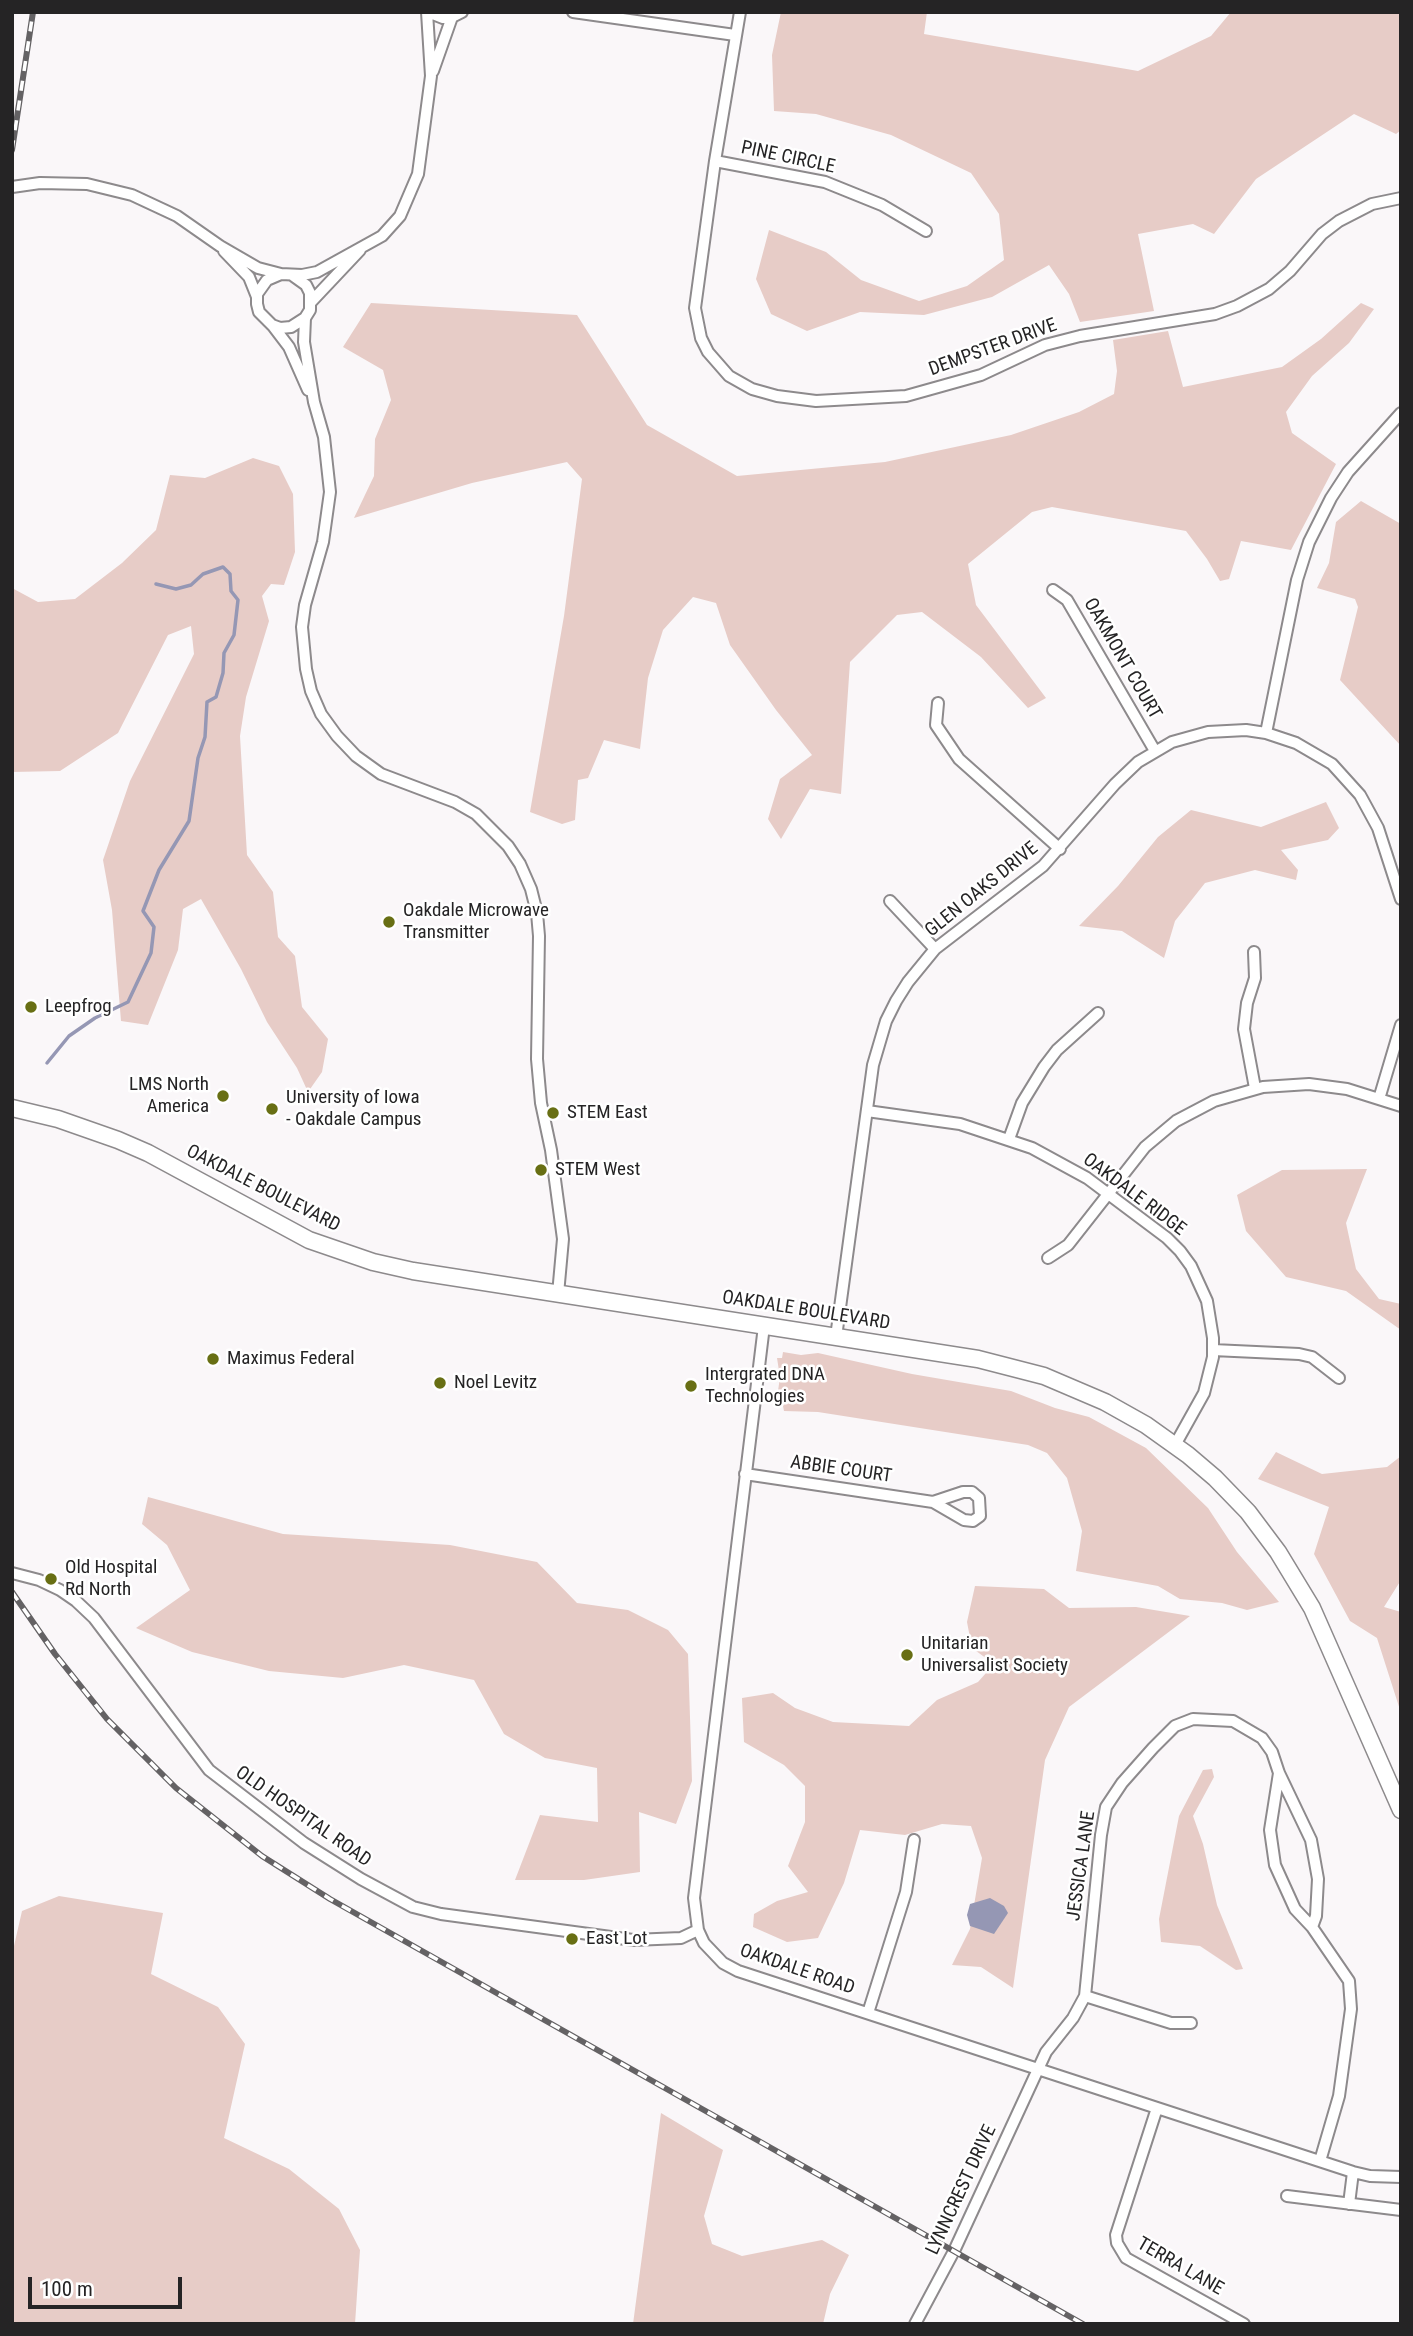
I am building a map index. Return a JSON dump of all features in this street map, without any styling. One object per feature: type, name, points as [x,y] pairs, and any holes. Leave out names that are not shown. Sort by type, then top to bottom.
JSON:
[{"type":"main road","name":"OAKDALE BOULEVARD","points":[[12,1108],[87,1128],[148,1153],[326,1247],[414,1271],[978,1359],[1044,1376],[1105,1402],[1175,1445],[1215,1478],[1242,1505],[1287,1565],[1320,1625],[1401,1810]]},
{"type":"street","points":[[257,298],[261,286],[267,280],[286,274],[317,272],[382,236],[400,216],[418,174],[430,76],[427,12],[443,18],[457,15]]},
{"type":"street","points":[[573,12],[735,35]]},
{"type":"street","name":"DEMPSTER DRIVE","points":[[740,12],[695,292],[695,307],[701,338],[717,365],[741,384],[777,396],[817,401],[868,400],[916,394],[981,374],[1045,345],[1121,328],[1193,318],[1237,306],[1269,289],[1290,271],[1322,234],[1339,221],[1372,204],[1401,198]]},
{"type":"street","points":[[430,76],[457,15]]},
{"type":"street","name":"PINE CIRCLE","points":[[715,161],[825,181],[883,205],[926,231]]},
{"type":"street","points":[[12,187],[40,183],[87,184],[132,195],[177,216],[258,268],[286,274],[306,285],[311,302]]},
{"type":"street","points":[[220,246],[249,277],[259,312],[289,347],[314,402]]},
{"type":"street","points":[[360,250],[311,302],[305,318],[304,342],[314,402],[324,437],[330,492],[323,542],[305,606],[302,649],[311,691],[321,714],[356,756],[381,774],[455,802],[476,814],[508,846],[531,889],[539,936],[537,1059],[541,1103],[551,1149],[563,1239],[558,1294]]},
{"type":"street","points":[[273,326],[289,328],[305,318]]},
{"type":"street","points":[[1266,733],[1297,579],[1309,542],[1331,498],[1348,472],[1401,413]]},
{"type":"street","name":"OAKMONT COURT","points":[[1053,590],[1068,600],[1155,751]]},
{"type":"street","points":[[938,704],[936,724],[959,759],[1060,849]]},
{"type":"street","name":"GLEN OAKS DRIVE","points":[[836,1337],[873,1065],[886,1021],[908,982],[935,949],[1023,883],[1060,849],[1126,773],[1155,751],[1187,737],[1208,732],[1230,730],[1266,733],[1296,743],[1314,752],[1347,778],[1360,795],[1378,828],[1401,899]]},
{"type":"street","points":[[890,901],[935,949]]},
{"type":"street","points":[[1254,952],[1255,978],[1247,1003],[1244,1028],[1255,1088]]},
{"type":"street","points":[[1009,1139],[1022,1103],[1044,1067],[1065,1043],[1098,1013]]},
{"type":"street","points":[[1379,1099],[1401,1025]]},
{"type":"street","points":[[1048,1258],[1068,1245],[1140,1153],[1176,1121],[1214,1101],[1255,1088],[1286,1084],[1347,1090],[1401,1106]]},
{"type":"street","name":"OAKDALE RIDGE","points":[[867,1111],[948,1122],[1009,1139],[1066,1165],[1167,1238],[1191,1266],[1212,1319],[1213,1350],[1204,1393],[1175,1445]]},
{"type":"street","name":"OAKDALE ROAD","points":[[764,1326],[694,1898],[698,1930],[712,1953],[738,1971],[1353,2172],[1370,2176],[1401,2177]]},
{"type":"street","points":[[1213,1350],[1299,1354],[1312,1357],[1339,1378]]},
{"type":"street","name":"ABBIE COURT","points":[[745,1474],[933,1502]]},
{"type":"street","name":"OLD HOSPITAL ROAD","points":[[12,1573],[39,1580],[60,1590],[94,1618],[209,1770],[304,1843],[413,1908],[453,1916],[633,1940],[681,1938],[698,1930]]},
{"type":"street","name":"JESSICA LANE","points":[[1038,2069],[1046,2052],[1073,2018],[1085,1996],[1106,1807],[1122,1783],[1175,1726],[1193,1718],[1233,1721],[1262,1738],[1272,1752],[1279,1773],[1311,1840],[1318,1879],[1316,1916],[1312,1927]]},
{"type":"street","points":[[1279,1773],[1270,1830],[1275,1865],[1295,1909],[1312,1927],[1349,1981],[1350,2009],[1339,2096],[1320,2161]]},
{"type":"street","points":[[868,2013],[906,1892],[914,1840]]},
{"type":"street","points":[[1085,1996],[1171,2023],[1191,2023]]},
{"type":"street","name":"LYNNCREST DRIVE","points":[[915,2324],[954,2251],[1038,2069]]},
{"type":"street","name":"TERRA LANE","points":[[1157,2108],[1116,2235],[1117,2243],[1126,2258],[1244,2324]]},
{"type":"street","points":[[1349,2204],[1353,2172]]},
{"type":"street","points":[[1287,2196],[1401,2210]]},
{"type":"shaded area","points":[[781,12],[927,12],[924,34],[1138,71],[1211,36],[1231,12],[1401,12],[1401,130],[1396,134],[1354,114],[1256,179],[1214,234],[1193,224],[1138,234],[1154,311],[1080,322],[1069,294],[1049,265],[992,297],[924,315],[860,312],[807,331],[771,314],[756,279],[769,230],[826,252],[861,280],[919,301],[967,286],[1004,260],[999,214],[971,173],[891,135],[816,114],[774,111],[772,55]]},
{"type":"shaded area","points":[[371,303],[577,315],[647,425],[737,476],[885,462],[1011,435],[1079,412],[1114,394],[1117,371],[1113,340],[1168,331],[1183,387],[1282,367],[1321,339],[1361,303],[1374,309],[1349,343],[1312,376],[1286,412],[1292,433],[1336,464],[1291,550],[1241,541],[1229,579],[1220,581],[1186,531],[1052,507],[1032,512],[968,564],[976,605],[1046,698],[1028,708],[981,657],[922,612],[897,615],[850,662],[841,794],[810,789],[781,839],[768,819],[780,779],[812,755],[730,645],[716,603],[693,597],[663,630],[648,678],[640,749],[604,740],[588,778],[578,780],[575,820],[562,824],[530,812],[564,616],[582,479],[567,462],[472,483],[354,518],[374,476],[375,439],[391,400],[383,370],[343,347]]},
{"type":"shaded area","points":[[253,458],[279,466],[293,494],[295,552],[284,585],[271,584],[262,596],[269,621],[246,697],[240,736],[247,855],[273,892],[278,937],[295,956],[302,1007],[328,1039],[322,1072],[308,1092],[201,899],[183,909],[178,950],[148,1025],[121,1021],[112,910],[103,860],[130,781],[194,654],[191,626],[168,635],[118,733],[60,771],[12,772],[12,588],[38,602],[75,599],[122,563],[156,530],[170,475],[205,478]]},
{"type":"shaded area","points":[[1361,501],[1401,524],[1401,746],[1340,680],[1358,607],[1355,599],[1317,588],[1329,563],[1336,522]]},
{"type":"shaded area","points":[[1326,802],[1339,828],[1328,840],[1281,850],[1298,870],[1296,880],[1255,870],[1205,883],[1175,921],[1164,958],[1122,931],[1079,926],[1118,886],[1158,837],[1191,810],[1261,827]]},
{"type":"shaded area","points":[[1367,1169],[1346,1223],[1356,1269],[1379,1299],[1401,1304],[1401,1330],[1346,1291],[1286,1277],[1246,1231],[1237,1195],[1282,1170]]},
{"type":"shaded area","points":[[783,1352],[801,1355],[818,1353],[912,1374],[1011,1391],[1055,1408],[1089,1417],[1146,1448],[1208,1508],[1237,1552],[1279,1602],[1247,1610],[1222,1603],[1180,1599],[1158,1586],[1076,1571],[1082,1531],[1067,1478],[1047,1453],[1028,1445],[818,1412],[784,1411],[783,1406],[776,1405],[780,1377],[777,1358],[782,1358]]},
{"type":"shaded area","points":[[1276,1452],[1322,1474],[1387,1467],[1401,1456],[1401,1580],[1384,1607],[1401,1612],[1401,1713],[1377,1638],[1350,1621],[1314,1554],[1329,1507],[1258,1479]]},
{"type":"shaded area","points":[[148,1497],[283,1534],[450,1545],[537,1562],[577,1603],[628,1610],[668,1630],[688,1654],[692,1781],[676,1824],[639,1812],[640,1872],[584,1880],[515,1880],[540,1815],[598,1822],[597,1768],[545,1758],[504,1734],[474,1680],[404,1665],[343,1678],[269,1671],[192,1652],[136,1628],[190,1590],[167,1545],[142,1524]]},
{"type":"shaded area","points":[[975,1586],[1044,1589],[1069,1608],[1136,1607],[1190,1616],[1069,1707],[1045,1760],[1013,1988],[981,1967],[952,1965],[970,1929],[982,1858],[971,1826],[942,1824],[905,1835],[860,1830],[844,1883],[818,1938],[787,1942],[753,1927],[754,1914],[777,1901],[808,1892],[788,1866],[805,1822],[805,1786],[784,1765],[744,1742],[742,1698],[773,1693],[795,1708],[833,1722],[909,1726],[937,1700],[978,1682],[994,1664],[972,1648],[967,1622]]},
{"type":"shaded area","points":[[1212,1769],[1214,1777],[1193,1816],[1203,1844],[1217,1905],[1243,1969],[1236,1970],[1200,1946],[1161,1942],[1159,1919],[1179,1816],[1203,1770]]},
{"type":"shaded area","points":[[59,1896],[163,1913],[151,1974],[218,2007],[245,2044],[224,2138],[289,2169],[339,2209],[360,2250],[355,2324],[12,2324],[12,1945],[14,1946],[22,1911]]},
{"type":"shaded area","points":[[661,2113],[723,2150],[704,2216],[712,2244],[742,2256],[822,2240],[849,2255],[830,2294],[823,2324],[633,2324]]},
{"type":"water","points":[[990,1898],[1004,1906],[1008,1913],[994,1934],[970,1926],[967,1915],[970,1904]]},
{"type":"waterway","points":[[47,1063],[69,1036],[95,1018],[128,1002],[151,953],[154,927],[143,911],[159,870],[189,821],[198,758],[205,737],[207,702],[216,697],[223,673],[224,653],[234,635],[238,600],[231,591],[230,574],[223,567],[203,574],[191,585],[176,589],[156,584]]},
{"type":"railway","points":[[12,150],[33,12]]},
{"type":"railway","points":[[12,1592],[55,1654],[107,1719],[176,1788],[262,1856],[330,1899],[1083,2324]]},
{"type":"place","name":"Oakdale Microwave Transmitter","points":[[389,922]]},
{"type":"place","name":"Leepfrog","points":[[31,1007]]},
{"type":"place","name":"LMS North America","points":[[223,1096]]},
{"type":"place","name":"University of Iowa - Oakdale Campus","points":[[272,1109]]},
{"type":"place","name":"STEM East","points":[[553,1113]]},
{"type":"place","name":"STEM West","points":[[541,1170]]},
{"type":"place","name":"Maximus Federal","points":[[213,1359]]},
{"type":"place","name":"Noel Levitz","points":[[440,1383]]},
{"type":"place","name":"Intergrated DNA Technologies","points":[[691,1386]]},
{"type":"place","name":"Old Hospital Rd North","points":[[51,1579]]},
{"type":"place","name":"Unitarian Universalist Society","points":[[907,1655]]},
{"type":"place","name":"East Lot","points":[[572,1939]]}]
